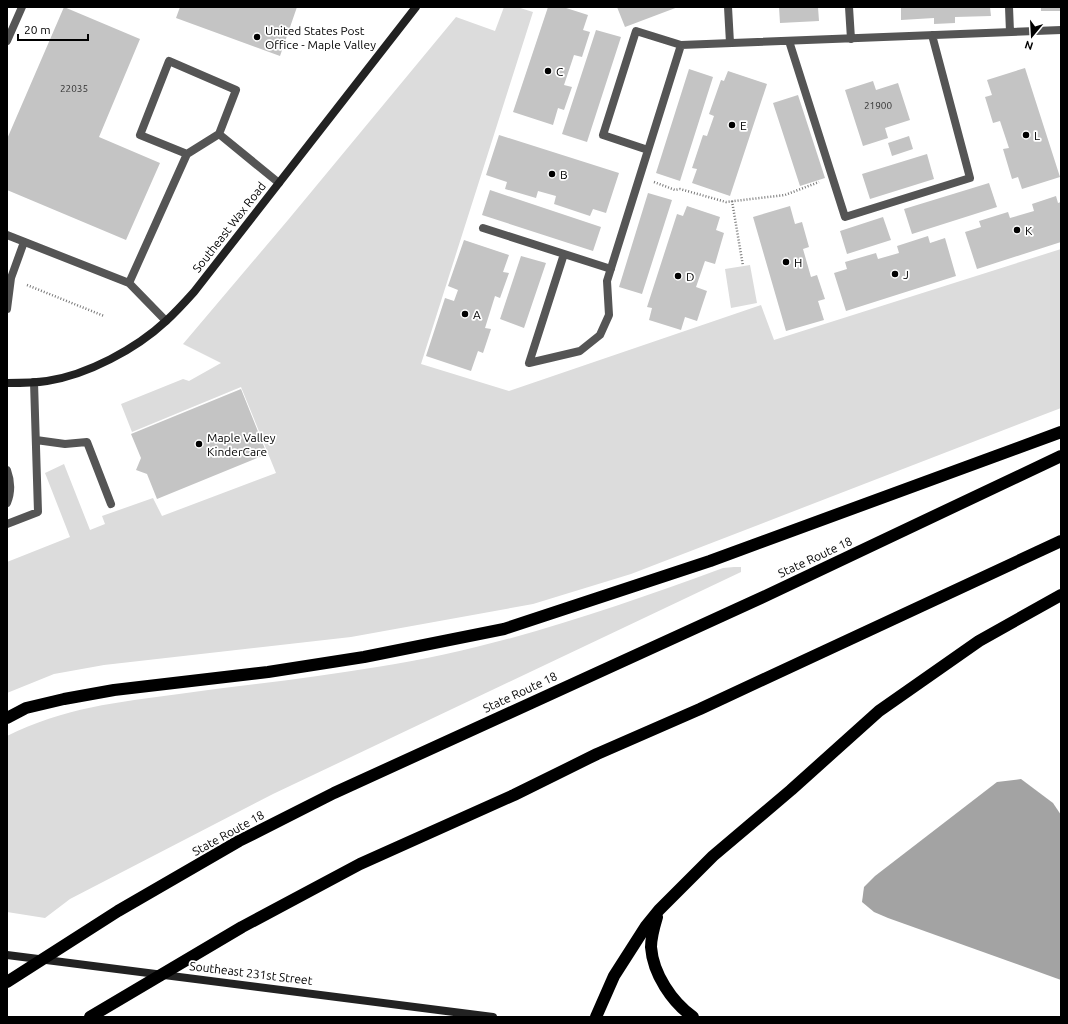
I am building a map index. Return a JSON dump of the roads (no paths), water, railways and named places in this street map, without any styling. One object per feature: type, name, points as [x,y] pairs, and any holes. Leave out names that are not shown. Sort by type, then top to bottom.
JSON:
[{"type":"highway","points":[[7,718],[26,708],[64,699],[114,690],[268,672],[364,657],[504,629],[710,561],[1061,432]]},
{"type":"highway","name":"State Route 18","points":[[7,982],[124,907],[239,841],[334,793],[761,598],[1061,456]]},
{"type":"highway","points":[[90,1017],[242,927],[360,864],[514,795],[597,754],[714,702],[1061,541]]},
{"type":"highway","points":[[596,1017],[614,976],[646,926],[659,910],[713,856],[791,790],[879,712],[979,641],[1061,595]]},
{"type":"highway","points":[[659,910],[652,932],[652,957],[661,980],[681,1008],[693,1017]]},
{"type":"main road","name":"Southeast Wax Road","points":[[7,383],[47,381],[78,373],[106,361],[142,340],[166,321],[194,292],[416,7]]},
{"type":"main road","name":"Southeast 231st Street","points":[[7,955],[492,1017]]},
{"type":"lane","points":[[7,41],[22,7]]},
{"type":"lane","points":[[728,7],[730,42]]},
{"type":"lane","points":[[849,7],[851,39]]},
{"type":"lane","points":[[1009,7],[1010,32]]},
{"type":"lane","points":[[648,150],[603,135],[636,31],[681,44],[851,39],[1061,30]]},
{"type":"lane","points":[[789,41],[845,217],[970,178],[932,35]]},
{"type":"lane","points":[[564,254],[529,363],[580,351],[600,335],[609,315],[607,281],[681,44]]},
{"type":"lane","points":[[129,283],[187,154],[219,134],[236,90],[170,61],[140,135],[187,154]]},
{"type":"lane","points":[[219,134],[279,183]]},
{"type":"lane","points":[[483,228],[611,269]]},
{"type":"lane","points":[[7,235],[129,283],[166,321]]},
{"type":"lane","points":[[7,308],[11,278],[24,242]]},
{"type":"lane","points":[[7,524],[38,512],[34,382]]},
{"type":"lane","points":[[36,440],[65,444],[87,442],[111,504]]},
{"type":"lane","points":[[7,470],[11,483],[7,503]]},
{"type":"place","name":"United States Post Office - Maple Valley","points":[[257,37]]},
{"type":"place","name":"C","points":[[548,71]]},
{"type":"place","name":"E","points":[[732,125]]},
{"type":"place","name":"L","points":[[1026,135]]},
{"type":"place","name":"B","points":[[552,174]]},
{"type":"place","name":"K","points":[[1017,230]]},
{"type":"place","name":"H","points":[[786,262]]},
{"type":"place","name":"J","points":[[895,274]]},
{"type":"place","name":"D","points":[[678,276]]},
{"type":"place","name":"A","points":[[465,314]]},
{"type":"place","name":"Maple Valley KinderCare","points":[[199,444]]}]
